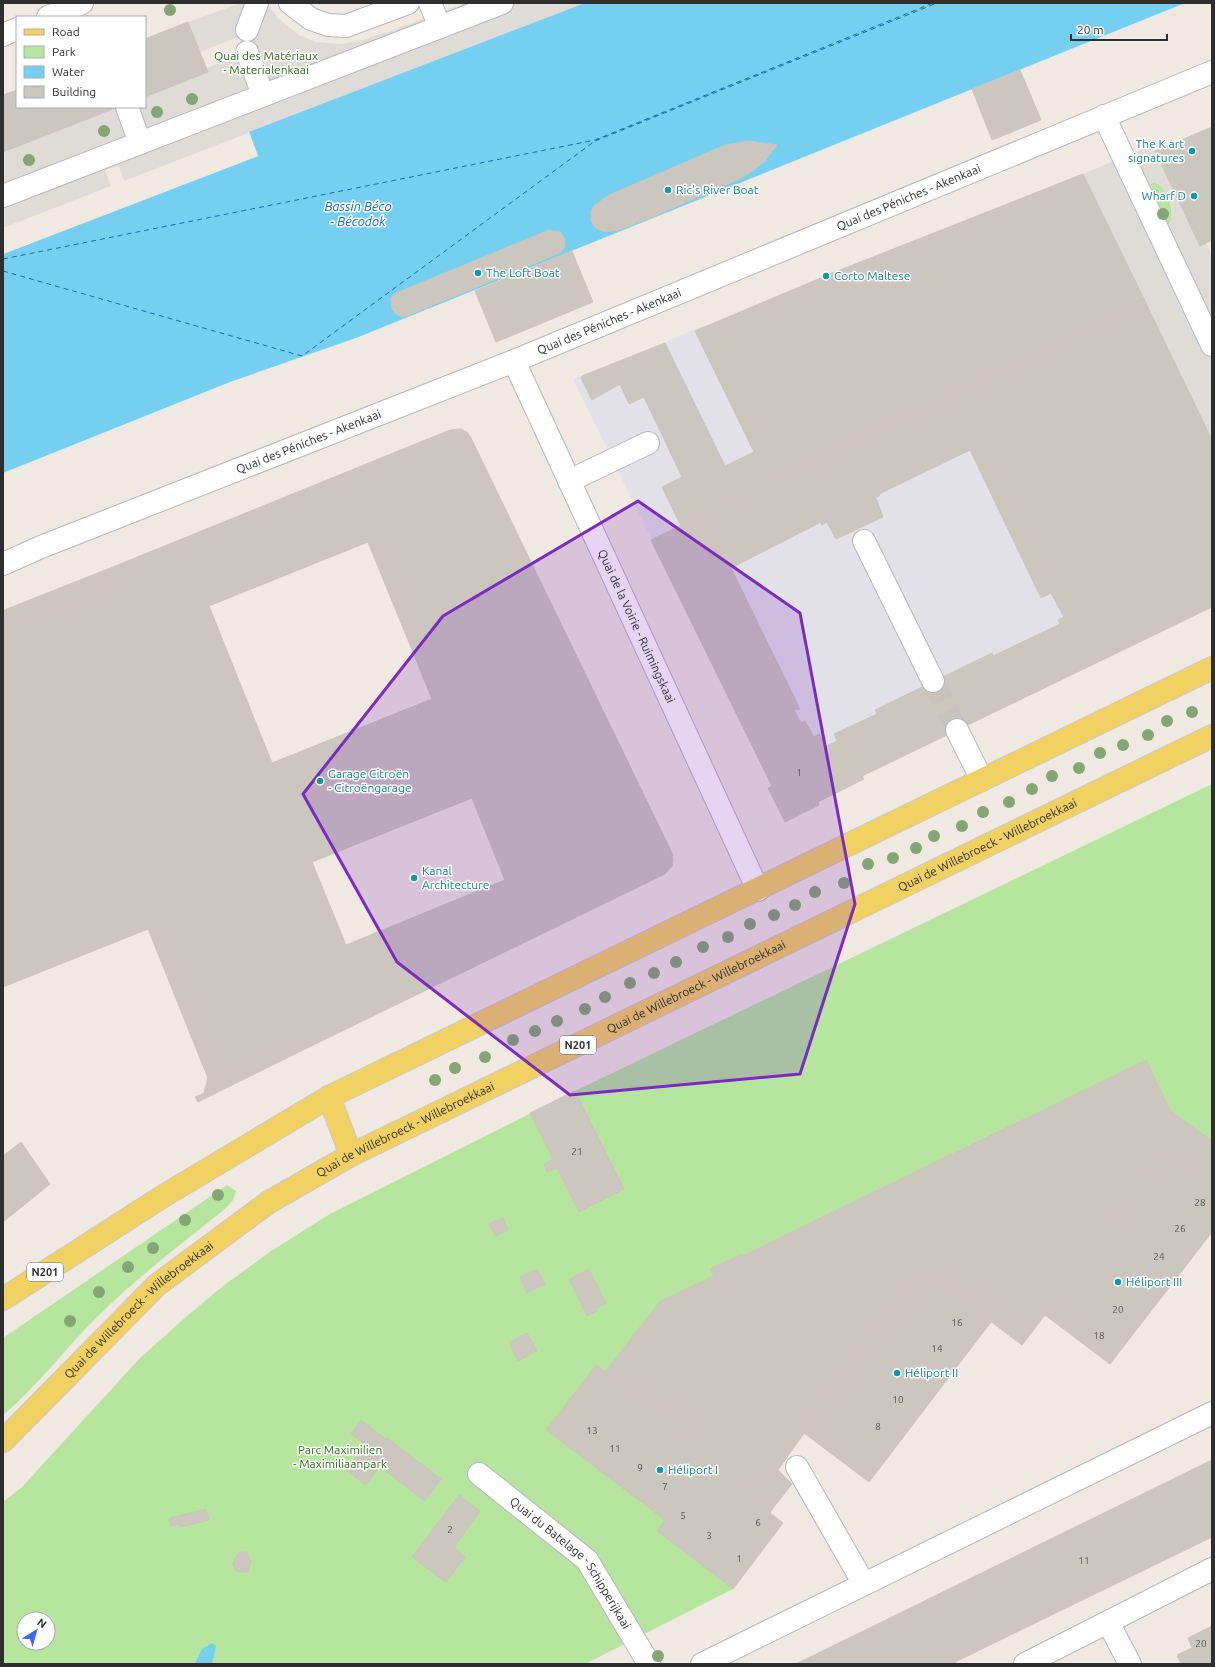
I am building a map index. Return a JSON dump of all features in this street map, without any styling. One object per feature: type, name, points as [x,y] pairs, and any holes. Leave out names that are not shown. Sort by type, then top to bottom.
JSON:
[{"type":"main road","name":"N201","points":[[3,1299],[165,1195],[329,1097],[758,890],[1212,668]]},
{"type":"main road","name":"Quai de Willebroeck - Willebroekkaai","points":[[3,1441],[157,1285],[269,1202],[351,1155],[1212,736]]},
{"type":"main road","points":[[329,1097],[351,1155]]},
{"type":"street","points":[[50,16],[82,3]]},
{"type":"street","points":[[247,30],[257,3]]},
{"type":"street","points":[[290,3],[311,19],[328,25],[346,26],[408,3]]},
{"type":"street","points":[[430,3],[440,27]]},
{"type":"street","points":[[3,196],[502,3]]},
{"type":"street","points":[[3,35],[16,30]]},
{"type":"street","points":[[247,52],[263,95]]},
{"type":"street","name":"Quai des Péniches - Akenkaai","points":[[3,564],[41,547],[514,361],[1212,72]]},
{"type":"street","points":[[127,108],[140,143]]},
{"type":"street","points":[[1104,116],[1212,345]]},
{"type":"street","name":"Quai de la Voirie - Ruimingskaai","points":[[514,361],[758,890]]},
{"type":"street","points":[[569,481],[648,443]]},
{"type":"street","points":[[864,541],[933,681]]},
{"type":"street","points":[[957,730],[982,780]]},
{"type":"street","points":[[702,1664],[1212,1413]]},
{"type":"street","points":[[797,1467],[864,1584]]},
{"type":"street","name":"Quai du Batelage - Schipperijkaai","points":[[478,1474],[587,1560],[649,1664]]},
{"type":"street","points":[[1025,1664],[1212,1569]]},
{"type":"street","points":[[1108,1622],[1130,1664]]},
{"type":"highlighted area","points":[[638,501],[800,613],[855,904],[800,1074],[570,1095],[397,962],[303,794],[443,616]]},
{"type":"shaded area","name":"Quai des Matériaux - Materialenkaai","points":[[241,3],[267,3],[278,18],[299,35],[316,42],[341,44],[366,39],[385,32],[386,33],[465,3],[585,3],[124,181],[119,166],[105,170],[111,186],[3,228],[3,152],[115,108],[146,108],[146,97],[206,68],[253,50],[252,37],[241,36],[200,52],[188,22]]},
{"type":"shaded area","points":[[1152,145],[1200,246],[1206,243],[1212,256],[1212,440],[1083,174]],"holes":[[[1154,182],[1158,183],[1166,193],[1171,207],[1171,222],[1168,226],[1152,192],[1151,184]]]},
{"type":"shaded area","points":[[1083,174],[1212,440],[1212,607],[863,776],[864,779],[818,802],[819,805],[785,822],[768,788],[772,786],[573,379],[597,370],[598,371],[703,326],[719,321]]},
{"type":"green space","points":[[1154,182],[1164,189],[1170,201],[1172,215],[1168,226],[1163,227],[1155,196],[1152,192],[1151,184]]},
{"type":"green space","name":"Parc Maximilien - Maximiliaanpark","points":[[1212,784],[1212,1141],[1170,1110],[1146,1060],[742,1256],[740,1254],[710,1269],[714,1276],[660,1301],[605,1372],[596,1366],[546,1430],[665,1520],[657,1531],[733,1589],[585,1664],[3,1664],[3,1502],[22,1487],[140,1358],[187,1316],[223,1286],[271,1251],[330,1214],[575,1091]]},
{"type":"green space","points":[[227,1185],[236,1191],[233,1200],[225,1209],[130,1286],[100,1314],[41,1379],[3,1415],[3,1338]]},
{"type":"water","name":"Bassin Béco - Bécodok","points":[[585,3],[1185,3],[356,338],[230,382],[3,473],[3,254],[258,156],[249,132]]},
{"type":"water","points":[[212,1643],[216,1646],[212,1664],[195,1664],[202,1649]]},
{"type":"pier","points":[[249,132],[258,156],[3,254],[3,252],[255,154],[247,133]]},
{"type":"building","points":[[188,22],[208,72],[146,97],[146,39]]},
{"type":"building","points":[[1020,70],[1041,120],[992,140],[972,89]]},
{"type":"building","points":[[16,90],[16,108],[115,108],[3,152],[3,95]]},
{"type":"building","name":"Wharf D","points":[[1212,127],[1212,240],[1200,246],[1155,151]]},
{"type":"building","name":"Ric's River Boat","points":[[749,141],[777,145],[764,162],[744,177],[619,230],[606,232],[599,230],[591,221],[591,210],[595,205],[609,195],[725,145]]},
{"type":"building","points":[[1083,174],[1144,299],[681,526],[662,487],[682,477],[644,397],[629,404],[620,384],[592,400],[581,378],[582,376],[665,343],[725,466],[754,452],[695,331],[830,274]]},
{"type":"building","name":"The Loft Boat","points":[[549,230],[560,232],[565,238],[565,247],[560,253],[404,317],[397,315],[392,309],[391,298],[396,293]]},
{"type":"building","points":[[572,251],[593,302],[496,342],[475,291]]},
{"type":"building","points":[[1144,299],[1212,440],[1212,607],[862,776],[864,779],[818,802],[819,805],[785,822],[768,788],[772,786],[651,540]],"holes":[[[970,450],[1041,598],[1051,593],[1064,617],[1058,620],[1060,624],[993,656],[992,653],[875,710],[877,714],[834,734],[837,741],[826,746],[819,734],[814,737],[805,721],[801,723],[794,710],[800,709],[731,568],[821,522],[822,525],[827,522],[836,539],[883,517],[876,498],[880,495],[879,494]]]},
{"type":"building","name":"Garage Citroën - Citroëngarage","points":[[461,429],[467,432],[471,438],[672,853],[672,866],[665,874],[303,1050],[284,1042],[212,1076],[206,1098],[198,1102],[195,1097],[204,1093],[208,1078],[148,929],[3,987],[3,611],[7,609],[27,619],[101,589],[108,569],[450,430]],"holes":[[[368,542],[432,699],[272,763],[209,606]],[[472,798],[505,880],[346,945],[312,862]]]},
{"type":"building","points":[[108,569],[101,589],[27,619],[7,609]]},
{"type":"building","points":[[284,1042],[303,1050],[206,1098],[212,1076]]},
{"type":"building","points":[[1146,1060],[1170,1110],[1212,1141],[1212,1188],[1168,1155],[1165,1158],[1160,1154],[1044,1307],[1048,1311],[1022,1345],[977,1311],[981,1306],[954,1285],[950,1291],[926,1272],[924,1276],[919,1272],[802,1425],[807,1429],[778,1470],[792,1484],[773,1508],[672,1431],[680,1420],[655,1402],[651,1407],[605,1372],[660,1301],[714,1276],[710,1269],[741,1254],[742,1256]]},
{"type":"building","points":[[575,1091],[624,1189],[579,1212],[558,1170],[556,1168],[547,1172],[544,1164],[552,1160],[552,1157],[530,1113]]},
{"type":"building","points":[[21,1142],[50,1184],[3,1222],[3,1156]]},
{"type":"building","name":"Héliport III","points":[[1160,1154],[1165,1158],[1168,1155],[1212,1188],[1212,1232],[1110,1364],[1045,1315],[1048,1311],[1044,1307]]},
{"type":"building","points":[[503,1218],[508,1230],[495,1236],[489,1224]]},
{"type":"building","points":[[537,1269],[545,1284],[527,1293],[520,1277]]},
{"type":"building","points":[[589,1269],[606,1303],[596,1308],[597,1311],[587,1316],[569,1279]]},
{"type":"building","name":"Héliport II","points":[[919,1272],[924,1276],[926,1272],[950,1291],[954,1285],[981,1306],[977,1311],[991,1322],[869,1482],[804,1433],[807,1429],[802,1425]]},
{"type":"building","points":[[527,1333],[537,1351],[518,1361],[509,1342]]},
{"type":"building","name":"Héliport I","points":[[596,1365],[651,1407],[655,1402],[680,1420],[672,1431],[773,1508],[770,1513],[783,1523],[733,1589],[657,1531],[665,1520],[546,1430]]},
{"type":"building","points":[[361,1420],[386,1439],[356,1478],[346,1470],[366,1445],[351,1434]]},
{"type":"building","points":[[387,1438],[395,1444],[366,1485],[356,1478]]},
{"type":"building","points":[[395,1444],[441,1479],[425,1501],[379,1466]]},
{"type":"building","points":[[1212,1460],[1212,1537],[955,1662],[956,1664],[796,1664]]},
{"type":"building","points":[[459,1495],[480,1511],[454,1547],[465,1557],[446,1582],[412,1557]]},
{"type":"building","points":[[206,1509],[209,1520],[180,1527],[180,1524],[171,1526],[169,1518]]},
{"type":"building","points":[[239,1552],[247,1552],[251,1562],[248,1572],[237,1572],[233,1565],[233,1562]]},
{"type":"building","points":[[1212,1626],[1212,1664],[1181,1664],[1177,1655],[1192,1648],[1188,1638]]},
{"type":"ferry route","points":[[3,259],[595,140],[933,3]]},
{"type":"ferry route","points":[[3,271],[302,356],[595,141],[937,3]]},
{"type":"tunnel","points":[[933,681],[957,730]]},
{"type":"place","name":"The K art signatures","points":[[1192,151]]},
{"type":"place","name":"Ric's River Boat","points":[[668,190]]},
{"type":"place","name":"Wharf D","points":[[1194,196]]},
{"type":"place","name":"The Loft Boat","points":[[478,273]]},
{"type":"place","name":"Corto Maltese","points":[[826,276]]},
{"type":"place","name":"Garage Citroën - Citroëngarage","points":[[320,781]]},
{"type":"place","name":"Kanal Architecture","points":[[414,878]]},
{"type":"place","name":"Héliport III","points":[[1118,1282]]},
{"type":"place","name":"Héliport II","points":[[897,1373]]},
{"type":"place","name":"Héliport I","points":[[660,1470]]}]
